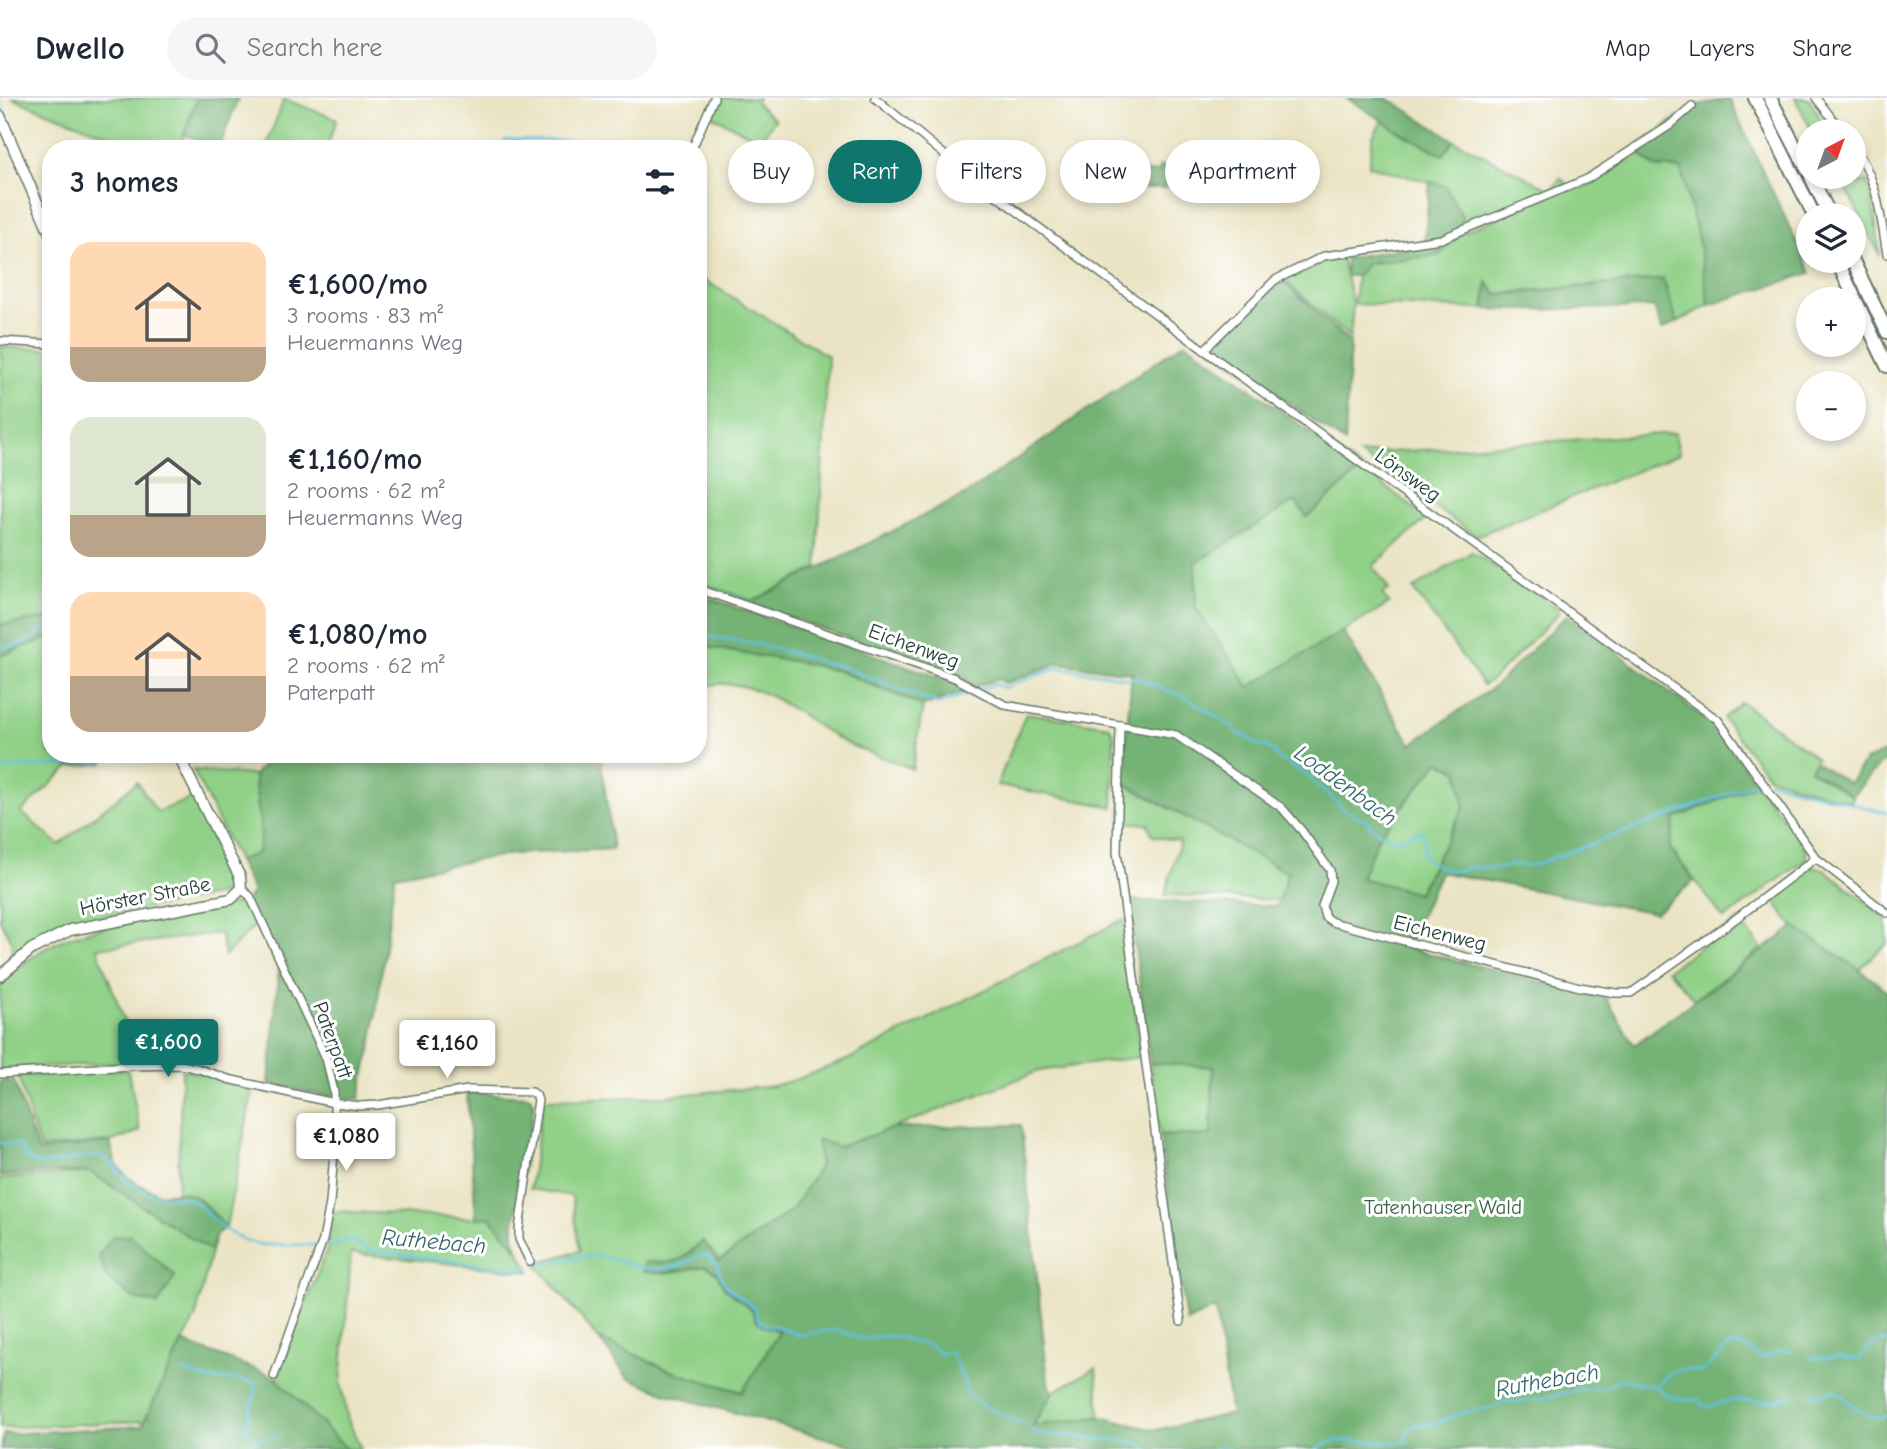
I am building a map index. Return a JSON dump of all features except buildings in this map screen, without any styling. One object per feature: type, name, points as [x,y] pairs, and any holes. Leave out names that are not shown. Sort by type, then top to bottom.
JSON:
[{"type":"highway","points":[[1755,98],[1809,203]]},
{"type":"highway","points":[[1770,98],[1796,148]]},
{"type":"highway","points":[[1843,273],[1887,366]]},
{"type":"highway","points":[[1859,273],[1887,332]]},
{"type":"street","points":[[696,140],[714,98]]},
{"type":"street","name":"Lönsweg","points":[[875,98],[979,183],[1204,350],[1718,720],[1816,858],[1887,913]]},
{"type":"street","points":[[1816,98],[1833,119]]},
{"type":"street","points":[[1204,350],[1275,281],[1324,256],[1441,239],[1587,179],[1669,126],[1692,106]]},
{"type":"street","points":[[0,116],[42,214]]},
{"type":"street","points":[[1866,164],[1872,178],[1887,254]]},
{"type":"street","points":[[0,341],[42,343]]},
{"type":"street","name":"Eichenweg","points":[[707,592],[955,678],[1005,705],[1176,735],[1282,808],[1302,831],[1330,870],[1331,881],[1322,906],[1325,917],[1332,922],[1567,983],[1616,993],[1631,993],[1816,858]]},
{"type":"street","points":[[1120,725],[1117,852],[1181,1321]]},
{"type":"street","name":"Hörster Straße","points":[[0,976],[32,949],[70,930],[231,899],[241,889],[240,877],[183,763]]},
{"type":"street","name":"Paterpatt","points":[[241,889],[250,896],[326,1058],[334,1103],[330,1203],[323,1240],[274,1376]]},
{"type":"street","points":[[0,1074],[181,1065],[228,1079],[334,1103],[359,1106],[468,1090],[531,1092],[538,1100],[519,1229],[519,1239],[530,1262]]},
{"type":"green space","points":[[11,98],[197,98],[183,140],[120,140]]},
{"type":"green space","points":[[197,98],[238,98],[222,140],[198,140],[184,134]]},
{"type":"green space","points":[[720,98],[758,98],[756,103],[775,120],[760,140],[712,116]]},
{"type":"green space","points":[[1347,98],[1387,98],[1454,140],[1443,155],[1403,134]]},
{"type":"green space","points":[[1795,98],[1809,98],[1820,119],[1806,119]]},
{"type":"green space","points":[[284,99],[337,119],[329,140],[268,140]]},
{"type":"green space","points":[[1729,99],[1796,241],[1796,273],[1811,273],[1709,305],[1698,238],[1681,169],[1654,167],[1634,148],[1694,106]]},
{"type":"green space","points":[[1382,121],[1442,154],[1454,140],[1551,190],[1560,178],[1569,185],[1461,229],[1444,186],[1369,166],[1373,136]]},
{"type":"green space","points":[[604,138],[648,139],[647,140]]},
{"type":"green space","points":[[689,138],[688,140],[648,139]]},
{"type":"green space","points":[[1634,148],[1654,167],[1681,169],[1698,238],[1709,305],[1677,322],[1663,279],[1497,294],[1487,282],[1484,309],[1354,304],[1357,276],[1368,263],[1439,255],[1461,233],[1586,181]]},
{"type":"green space","points":[[1160,166],[1165,167],[1165,188],[1151,188],[1151,172],[1158,172]]},
{"type":"green space","points":[[1867,181],[1880,256],[1866,228],[1866,203],[1854,203],[1845,189],[1866,189]]},
{"type":"green space","points":[[1430,182],[1445,186],[1462,216],[1461,233],[1439,255],[1368,263],[1357,276],[1346,276],[1346,258],[1423,245]]},
{"type":"green space","points":[[1341,256],[1353,304],[1350,338],[1284,280],[1324,259]]},
{"type":"green space","points":[[1663,279],[1677,322],[1662,330],[1654,307],[1485,309],[1487,283],[1497,295]]},
{"type":"green space","points":[[1282,280],[1350,343],[1345,443],[1210,347]]},
{"type":"green space","points":[[707,282],[828,356],[817,568],[753,601],[707,585]]},
{"type":"green space","name":"Tatenhauser Wald","points":[[1185,342],[1362,469],[1307,517],[1295,501],[1195,563],[1196,608],[1249,687],[1343,631],[1411,744],[1496,685],[1567,615],[1713,725],[1757,784],[1675,818],[1670,848],[1694,881],[1655,913],[1440,872],[1406,948],[1606,998],[1634,1045],[1794,927],[1859,969],[1887,991],[1887,1449],[865,1449],[667,1394],[627,1377],[598,1338],[673,1372],[742,1392],[780,1331],[757,1321],[752,1310],[724,1287],[717,1273],[706,1266],[665,1273],[643,1271],[645,1262],[664,1263],[677,1260],[703,1241],[719,1261],[792,1210],[820,1166],[817,1139],[838,1147],[893,1128],[1021,1125],[1048,1383],[1053,1392],[1033,1426],[1100,1417],[1155,1430],[1231,1414],[1215,1308],[1186,1322],[1160,1135],[1211,1136],[1213,1067],[1150,1063],[1129,900],[1277,906],[1288,873],[1122,782],[1132,673],[1058,663],[1006,683],[998,679],[977,686],[949,672],[751,605],[753,601],[965,495]],"holes":[[[1439,761],[1459,772],[1464,807],[1418,893],[1361,878],[1378,837]]]},
{"type":"green space","points":[[1,347],[42,349],[42,619],[0,625]]},
{"type":"green space","points":[[1675,433],[1679,454],[1476,536],[1359,454]]},
{"type":"green space","points":[[1362,469],[1427,518],[1373,566],[1389,590],[1382,594],[1389,604],[1249,687],[1196,608],[1195,563],[1295,501],[1307,516]]},
{"type":"green space","points":[[1472,552],[1558,608],[1559,613],[1492,680],[1483,685],[1413,589]]},
{"type":"green space","points":[[707,597],[953,682],[969,690],[923,706],[842,672],[707,647]]},
{"type":"green space","points":[[42,619],[42,640],[0,655],[0,625]]},
{"type":"green space","points":[[42,640],[42,763],[104,763],[69,767],[21,812],[59,845],[137,782],[157,812],[193,798],[235,882],[232,890],[69,924],[50,931],[11,957],[12,941],[0,921],[0,656]]},
{"type":"green space","points":[[707,647],[842,672],[923,706],[912,769],[846,743],[789,706],[759,691],[742,686],[707,686]]},
{"type":"green space","points":[[1741,702],[1817,758],[1810,770],[1853,797],[1851,802],[1769,777],[1723,718]]},
{"type":"green space","points":[[1026,713],[1109,726],[1114,735],[1113,807],[997,785]]},
{"type":"green space","points":[[1887,751],[1887,761],[1881,763],[1852,796],[1810,769],[1815,762],[1849,783],[1865,761]]},
{"type":"green space","points":[[1439,761],[1459,772],[1464,807],[1418,893],[1360,878],[1378,837]]},
{"type":"green space","points":[[264,763],[601,763],[613,849],[511,854],[395,875],[372,1042],[359,1099],[341,1099],[331,1095],[329,1097],[269,1084],[279,968],[246,902],[253,891],[238,861],[258,853],[261,833],[254,775]]},
{"type":"green space","points":[[193,770],[254,775],[261,833],[258,853],[238,861]]},
{"type":"green space","points":[[1122,782],[1288,873],[1279,900],[1165,895],[1180,841],[1153,836],[1148,824],[1121,822]]},
{"type":"green space","points":[[1757,784],[1806,849],[1807,859],[1724,919],[1670,848],[1675,818]]},
{"type":"green space","points":[[1810,867],[1824,869],[1887,919],[1887,944],[1859,969],[1794,927],[1771,897]]},
{"type":"green space","points":[[246,902],[257,923],[225,956],[220,933],[97,948],[140,1062],[0,1069],[0,986],[32,957],[54,943],[96,929]]},
{"type":"green space","points":[[1124,919],[1141,1057],[1039,1071],[838,1147],[818,1140],[820,1166],[792,1210],[719,1261],[703,1242],[683,1259],[644,1271],[665,1273],[705,1266],[717,1273],[724,1287],[752,1310],[757,1321],[780,1331],[742,1392],[673,1372],[598,1338],[535,1263],[580,1251],[572,1196],[530,1189],[543,1099],[666,1096],[773,1086],[797,1079],[847,1060]]},
{"type":"green space","points":[[1739,920],[1762,949],[1695,999],[1667,970]]},
{"type":"green space","points":[[1150,1063],[1213,1066],[1211,1136],[1160,1135]]},
{"type":"green space","points":[[126,1069],[140,1131],[110,1142],[40,1148],[18,1076]]},
{"type":"green space","points":[[182,1070],[253,1089],[226,1227],[199,1199],[177,1193]]},
{"type":"green space","points":[[0,1081],[14,1081],[38,1151],[110,1142],[116,1164],[127,1177],[159,1194],[184,1192],[199,1199],[226,1227],[216,1234],[211,1251],[90,1172],[0,1176]]},
{"type":"green space","points":[[467,1093],[529,1096],[534,1103],[514,1224],[514,1239],[519,1251],[490,1217],[476,1218]]},
{"type":"green space","points":[[90,1172],[211,1251],[196,1316],[145,1421],[0,1428],[0,1179]]},
{"type":"green space","points":[[332,1211],[490,1217],[519,1251],[530,1272],[351,1253],[341,1383],[348,1420],[361,1449],[347,1449],[277,1379],[327,1249]]},
{"type":"green space","points":[[113,1236],[131,1236],[175,1276],[158,1304],[135,1299],[107,1279],[99,1255]]},
{"type":"green space","points":[[182,1342],[277,1379],[347,1449],[1,1449],[4,1434],[142,1426]]},
{"type":"green space","points":[[1096,1368],[1100,1417],[1032,1426],[1053,1392]]},
{"type":"waterway","points":[[0,102],[14,136]]},
{"type":"waterway","points":[[32,177],[42,201]]},
{"type":"waterway","points":[[707,588],[752,603]]},
{"type":"waterway","name":"Loddenbach","points":[[0,646],[23,644],[42,630]]},
{"type":"waterway","name":"Loddenbach","points":[[707,636],[753,643],[812,658],[826,665],[831,663],[939,704],[973,692]]},
{"type":"waterway","name":"Loddenbach","points":[[981,689],[995,684],[1006,688],[1058,668],[1128,679],[1136,677],[1180,694],[1232,726],[1255,744],[1267,747],[1278,758],[1312,778],[1315,784],[1343,809],[1367,821],[1374,829],[1393,840],[1423,830],[1424,858],[1454,872],[1471,867],[1534,865],[1757,783]]},
{"type":"waterway","points":[[0,769],[84,763]]},
{"type":"waterway","name":"Loddenbach","points":[[1769,781],[1887,813]]},
{"type":"waterway","name":"Ruthebach","points":[[0,1143],[19,1146],[26,1157],[44,1164],[99,1156],[136,1187],[155,1195],[189,1199],[228,1231],[255,1243],[339,1245],[352,1239],[366,1250],[498,1267],[529,1266]]},
{"type":"waterway","name":"Ruthebach","points":[[538,1264],[599,1256],[652,1270],[678,1266],[704,1254],[717,1264],[726,1286],[755,1309],[758,1320],[765,1325],[799,1335],[837,1330],[862,1339],[900,1337],[927,1344],[941,1354],[950,1352],[974,1400],[1025,1424]]},
{"type":"waterway","points":[[1809,1358],[1839,1356],[1858,1360],[1874,1344],[1887,1342]]},
{"type":"waterway","points":[[1656,1387],[1665,1377],[1676,1371],[1700,1372],[1731,1345],[1744,1347],[1761,1357],[1777,1351],[1792,1351]]},
{"type":"waterway","points":[[183,1371],[207,1379],[237,1379],[257,1384],[245,1433]]},
{"type":"waterway","name":"Ruthebach","points":[[1317,1449],[1339,1440],[1405,1443],[1407,1431],[1414,1425],[1438,1423],[1458,1414],[1493,1407],[1503,1402],[1531,1401],[1576,1390],[1605,1388],[1621,1379],[1656,1387],[1671,1398],[1699,1400],[1709,1407],[1733,1401],[1770,1401],[1793,1396]]},
{"type":"waterway","name":"Ruthebach","points":[[1810,1395],[1822,1395],[1835,1390],[1865,1414],[1872,1417],[1887,1416]]},
{"type":"waterway","name":"Ruthebach","points":[[1030,1429],[1036,1434],[1129,1441],[1148,1449]]},
{"type":"waterway","points":[[251,1449],[253,1441],[280,1436]]},
{"type":"waterway","name":"Ruthebach","points":[[1215,1449],[1231,1449]]}]
